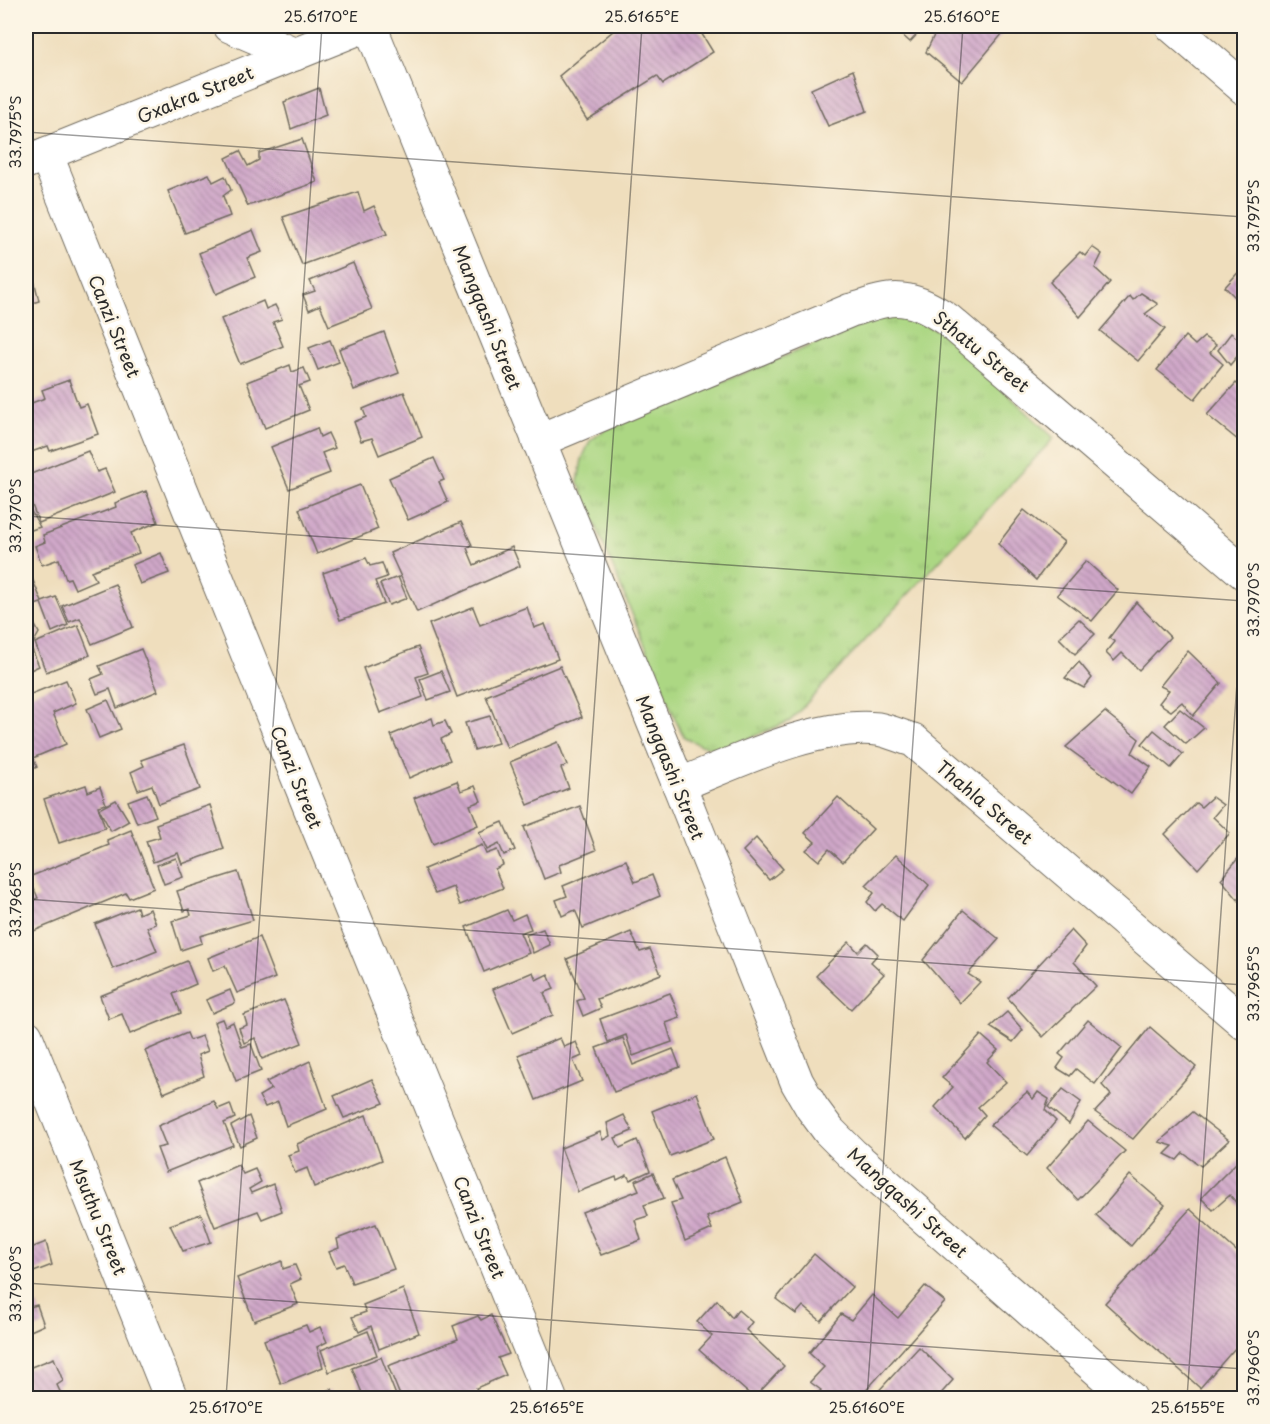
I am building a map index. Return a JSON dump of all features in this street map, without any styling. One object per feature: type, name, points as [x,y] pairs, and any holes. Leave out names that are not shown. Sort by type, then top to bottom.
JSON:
[{"type":"street","points":[[230,26],[295,54]]},
{"type":"street","name":"Gxakra Street","points":[[36,159],[364,26]]},
{"type":"street","name":"Mangqashi Street","points":[[370,26],[679,785],[797,1082],[829,1131],[870,1170],[1130,1398]]},
{"type":"street","points":[[1172,26],[1243,83]]},
{"type":"street","name":"Canzi Street","points":[[36,159],[254,670],[550,1398]]},
{"type":"street","name":"Sthatu Street","points":[[538,441],[851,310],[890,299],[914,301],[948,320],[1245,573]]},
{"type":"street","name":"Thahla Street","points":[[679,785],[775,747],[824,733],[855,729],[879,730],[913,740],[1245,1023]]},
{"type":"street","name":"Msuthu Street","points":[[26,1036],[171,1398]]},
{"type":"green space","points":[[905,314],[944,334],[1054,438],[790,721],[721,750],[700,745],[684,737],[676,721],[578,482],[582,459],[590,441],[606,429],[876,319]]},
{"type":"building","points":[[619,26],[697,26],[713,52],[663,84],[657,76],[587,120],[559,76]]},
{"type":"building","points":[[892,26],[925,26],[910,42]]},
{"type":"building","points":[[952,26],[1024,26],[1015,34],[1008,27],[962,82],[926,52],[938,27],[945,34]]},
{"type":"building","points":[[853,70],[867,111],[828,126],[811,89]]},
{"type":"building","points":[[319,88],[326,115],[291,129],[284,102]]},
{"type":"building","points":[[302,139],[317,182],[248,206],[226,158],[240,151],[248,166],[259,160],[259,153]]},
{"type":"building","points":[[209,174],[213,182],[225,176],[231,190],[223,196],[230,216],[185,233],[168,191]]},
{"type":"building","points":[[358,192],[364,211],[374,206],[387,234],[302,265],[283,217]]},
{"type":"building","points":[[253,230],[262,252],[247,258],[255,277],[216,294],[199,253]]},
{"type":"building","points":[[1092,247],[1102,254],[1095,268],[1110,282],[1080,317],[1050,282],[1080,252],[1085,256]]},
{"type":"building","points":[[353,263],[372,309],[329,326],[320,305],[309,310],[303,295],[315,291],[310,281]]},
{"type":"building","points":[[1244,266],[1244,306],[1225,287]]},
{"type":"building","points":[[26,276],[33,276],[39,301],[26,305]]},
{"type":"building","points":[[1141,293],[1158,304],[1145,314],[1165,329],[1138,361],[1100,331],[1130,296],[1133,300]]},
{"type":"building","points":[[263,301],[266,309],[275,305],[282,319],[273,322],[283,346],[240,364],[221,319]]},
{"type":"building","points":[[384,332],[399,373],[354,390],[339,349]]},
{"type":"building","points":[[1231,333],[1244,344],[1244,348],[1230,365],[1218,350]]},
{"type":"building","points":[[1185,336],[1195,345],[1204,337],[1216,345],[1210,353],[1223,364],[1195,399],[1157,370]]},
{"type":"building","points":[[330,340],[339,362],[318,370],[309,348]]},
{"type":"building","points":[[290,365],[292,372],[304,368],[310,382],[299,386],[309,410],[265,428],[247,382]]},
{"type":"building","points":[[69,380],[79,407],[87,404],[98,434],[50,451],[48,446],[26,454],[26,405],[45,398],[42,390]]},
{"type":"building","points":[[1236,383],[1244,390],[1244,445],[1207,415]]},
{"type":"building","points":[[404,392],[422,437],[379,455],[372,438],[361,441],[354,422],[366,417],[363,409]]},
{"type":"building","points":[[317,428],[320,437],[328,433],[335,448],[322,453],[330,473],[289,489],[271,447]]},
{"type":"building","points":[[88,451],[97,472],[105,469],[115,492],[39,523],[26,490],[26,476]]},
{"type":"building","points":[[434,458],[444,480],[439,482],[448,502],[408,520],[389,478]]},
{"type":"building","points":[[360,485],[378,529],[317,554],[299,509]]},
{"type":"building","points":[[146,491],[158,522],[131,533],[139,553],[91,571],[96,580],[75,589],[70,578],[66,579],[59,559],[42,565],[35,546],[45,542],[43,535],[116,507],[115,503]]},
{"type":"building","points":[[28,506],[40,527],[26,532],[26,508]]},
{"type":"building","points":[[1024,510],[1064,542],[1036,580],[998,544]]},
{"type":"building","points":[[461,522],[472,545],[467,548],[474,565],[512,547],[520,566],[417,612],[390,553]]},
{"type":"building","points":[[161,553],[169,573],[140,584],[132,565]]},
{"type":"building","points":[[366,558],[370,566],[382,563],[387,577],[375,581],[384,604],[340,620],[323,573]]},
{"type":"building","points":[[1086,561],[1118,590],[1092,621],[1057,595]]},
{"type":"building","points":[[398,577],[407,598],[389,605],[380,584]]},
{"type":"building","points":[[32,578],[42,602],[56,597],[68,625],[52,632],[41,603],[26,608],[26,581]]},
{"type":"building","points":[[115,584],[133,627],[92,644],[80,618],[69,622],[62,606]]},
{"type":"building","points":[[1136,602],[1170,637],[1139,670],[1122,653],[1114,661],[1106,653],[1115,642],[1109,638]]},
{"type":"building","points":[[473,607],[480,625],[527,607],[534,628],[545,624],[558,659],[457,697],[429,624]]},
{"type":"building","points":[[31,618],[39,633],[31,647],[39,666],[26,672],[26,620]]},
{"type":"building","points":[[1079,619],[1095,634],[1075,654],[1059,638]]},
{"type":"building","points":[[78,625],[90,655],[46,672],[35,643]]},
{"type":"building","points":[[418,647],[428,673],[416,677],[423,697],[380,713],[363,668]]},
{"type":"building","points":[[141,649],[158,691],[117,708],[110,689],[97,694],[91,679],[103,674],[99,666]]},
{"type":"building","points":[[1188,651],[1221,683],[1193,716],[1182,702],[1171,711],[1159,703],[1169,690],[1160,686]]},
{"type":"building","points":[[1079,662],[1092,678],[1084,688],[1065,678]]},
{"type":"building","points":[[560,666],[582,717],[507,748],[486,696]]},
{"type":"building","points":[[441,671],[450,692],[428,700],[420,679]]},
{"type":"building","points":[[66,680],[76,703],[53,713],[66,744],[33,758],[37,767],[26,772],[26,696]]},
{"type":"building","points":[[108,700],[121,729],[99,738],[87,709]]},
{"type":"building","points":[[1180,709],[1204,728],[1186,744],[1165,725]]},
{"type":"building","points":[[1105,712],[1139,739],[1132,753],[1151,767],[1131,794],[1066,747]]},
{"type":"building","points":[[490,716],[498,743],[474,750],[465,723]]},
{"type":"building","points":[[432,718],[434,725],[445,721],[451,734],[441,739],[450,760],[409,778],[391,735]]},
{"type":"building","points":[[1154,730],[1183,754],[1171,768],[1142,744]]},
{"type":"building","points":[[558,742],[567,765],[561,768],[569,788],[528,805],[510,762]]},
{"type":"building","points":[[184,745],[200,789],[159,804],[152,785],[138,790],[131,772],[144,766],[141,760]]},
{"type":"building","points":[[457,781],[461,791],[475,786],[481,801],[470,805],[478,825],[433,844],[414,798]]},
{"type":"building","points":[[86,785],[88,792],[100,787],[106,804],[98,806],[105,828],[59,843],[44,799]]},
{"type":"building","points":[[147,794],[156,816],[137,823],[128,801]]},
{"type":"building","points":[[838,797],[873,829],[843,862],[829,849],[819,861],[806,850],[815,842],[805,833]]},
{"type":"building","points":[[1212,797],[1223,805],[1213,817],[1230,833],[1198,869],[1165,834],[1196,803],[1201,807]]},
{"type":"building","points":[[116,800],[129,821],[111,831],[99,809]]},
{"type":"building","points":[[210,805],[224,849],[182,864],[178,853],[153,862],[146,841],[160,837],[156,824]]},
{"type":"building","points":[[580,806],[596,850],[559,865],[561,872],[544,879],[524,827]]},
{"type":"building","points":[[503,822],[515,850],[504,855],[499,844],[487,850],[479,832]]},
{"type":"building","points":[[131,830],[154,888],[129,898],[126,893],[29,933],[26,923],[26,903],[38,898],[29,877],[109,845],[107,840]]},
{"type":"building","points":[[756,838],[783,869],[769,880],[743,851]]},
{"type":"building","points":[[482,845],[486,854],[497,850],[503,865],[495,869],[503,888],[460,905],[453,887],[435,894],[424,869]]},
{"type":"building","points":[[1244,851],[1244,907],[1221,879]]},
{"type":"building","points":[[896,855],[929,885],[903,921],[882,904],[875,911],[867,902],[874,893],[866,885]]},
{"type":"building","points":[[176,858],[183,877],[164,884],[157,865]]},
{"type":"building","points":[[626,860],[635,882],[652,875],[660,896],[583,928],[575,910],[562,916],[556,900],[567,896],[563,886]]},
{"type":"building","points":[[238,872],[253,920],[200,936],[202,943],[181,950],[172,921],[191,915],[189,909],[184,911],[177,891]]},
{"type":"building","points":[[137,907],[139,914],[150,909],[156,924],[147,927],[157,951],[113,969],[95,924]]},
{"type":"building","points":[[507,910],[512,920],[525,914],[531,929],[520,933],[529,953],[484,972],[466,927]]},
{"type":"building","points":[[963,910],[999,939],[968,974],[980,982],[960,1003],[923,960]]},
{"type":"building","points":[[543,929],[550,945],[533,953],[526,935]]},
{"type":"building","points":[[1071,930],[1086,946],[1074,962],[1096,986],[1043,1037],[1008,998]]},
{"type":"building","points":[[631,932],[640,952],[650,949],[661,974],[597,999],[601,1008],[583,1016],[577,1001],[584,998],[567,959]]},
{"type":"building","points":[[259,937],[275,978],[237,993],[225,966],[213,971],[208,958]]},
{"type":"building","points":[[849,942],[858,952],[867,943],[878,954],[871,962],[884,974],[851,1009],[816,976]]},
{"type":"building","points":[[187,961],[196,984],[173,994],[181,1013],[130,1034],[122,1014],[109,1019],[100,996]]},
{"type":"building","points":[[533,972],[536,980],[548,974],[554,989],[544,993],[553,1015],[512,1033],[493,989]]},
{"type":"building","points":[[230,990],[235,1003],[212,1013],[206,1000]]},
{"type":"building","points":[[670,993],[680,1018],[666,1023],[672,1042],[633,1056],[626,1035],[608,1042],[600,1019]]},
{"type":"building","points":[[284,1000],[302,1043],[262,1059],[255,1038],[244,1043],[239,1028],[247,1025],[244,1015]]},
{"type":"building","points":[[1007,1012],[1023,1030],[1013,1042],[990,1027]]},
{"type":"building","points":[[222,1019],[225,1026],[233,1022],[242,1047],[251,1044],[261,1071],[236,1081],[214,1022]]},
{"type":"building","points":[[1088,1020],[1122,1048],[1095,1084],[1076,1069],[1070,1076],[1057,1068],[1064,1058],[1059,1054]]},
{"type":"building","points":[[1150,1027],[1196,1067],[1133,1139],[1095,1112],[1111,1095],[1102,1085]]},
{"type":"building","points":[[187,1033],[190,1040],[202,1036],[208,1051],[198,1055],[204,1076],[164,1093],[145,1051]]},
{"type":"building","points":[[981,1035],[998,1050],[987,1062],[1006,1082],[978,1107],[985,1115],[965,1138],[935,1107],[953,1087],[942,1078]]},
{"type":"building","points":[[560,1038],[564,1047],[576,1042],[582,1056],[573,1060],[582,1081],[536,1100],[518,1055]]},
{"type":"building","points":[[623,1038],[633,1065],[673,1049],[680,1067],[614,1092],[596,1048]]},
{"type":"building","points":[[310,1061],[327,1109],[286,1126],[278,1102],[265,1107],[259,1096],[271,1089],[266,1082]]},
{"type":"building","points":[[372,1079],[384,1103],[344,1118],[334,1096]]},
{"type":"building","points":[[1063,1089],[1081,1102],[1069,1124],[1048,1107]]},
{"type":"building","points":[[1027,1092],[1033,1099],[1038,1092],[1049,1099],[1045,1110],[1056,1121],[1027,1156],[990,1125]]},
{"type":"building","points":[[697,1093],[714,1139],[670,1156],[652,1111]]},
{"type":"building","points":[[214,1101],[218,1109],[230,1104],[235,1118],[224,1123],[233,1145],[166,1172],[157,1148],[166,1146],[158,1126]]},
{"type":"building","points":[[1193,1112],[1229,1140],[1201,1166],[1183,1153],[1177,1160],[1165,1154],[1173,1146],[1159,1142]]},
{"type":"building","points":[[366,1115],[382,1160],[314,1187],[307,1168],[295,1173],[288,1155],[299,1151],[297,1144]]},
{"type":"building","points":[[624,1115],[632,1131],[615,1138],[620,1148],[637,1140],[650,1171],[630,1180],[627,1175],[617,1180],[616,1177],[578,1192],[561,1148],[600,1132],[603,1140],[610,1136],[607,1123]]},
{"type":"building","points":[[249,1116],[257,1138],[240,1146],[231,1126]]},
{"type":"building","points":[[1088,1121],[1125,1151],[1078,1200],[1047,1168]]},
{"type":"building","points":[[1244,1155],[1244,1212],[1230,1195],[1213,1210],[1201,1198]]},
{"type":"building","points":[[725,1157],[743,1202],[707,1217],[712,1229],[685,1241],[671,1203],[681,1200],[672,1180]]},
{"type":"building","points":[[238,1165],[243,1174],[255,1169],[261,1182],[249,1189],[251,1193],[273,1184],[282,1211],[262,1219],[258,1211],[215,1227],[197,1183]]},
{"type":"building","points":[[653,1173],[664,1198],[644,1205],[648,1216],[635,1220],[641,1240],[601,1255],[582,1212],[639,1190],[635,1181]]},
{"type":"building","points":[[1130,1175],[1165,1205],[1131,1246],[1096,1215]]},
{"type":"building","points":[[1190,1209],[1244,1258],[1244,1338],[1200,1388],[1105,1303]]},
{"type":"building","points":[[201,1214],[211,1242],[183,1251],[170,1225]]},
{"type":"building","points":[[376,1224],[394,1269],[352,1283],[344,1264],[336,1267],[329,1252],[339,1248],[337,1239]]},
{"type":"building","points":[[46,1242],[52,1265],[26,1275],[26,1250]]},
{"type":"building","points":[[814,1254],[852,1287],[821,1321],[803,1306],[796,1314],[776,1299]]},
{"type":"building","points":[[282,1261],[283,1269],[295,1265],[301,1279],[290,1284],[298,1304],[254,1321],[237,1278]]},
{"type":"building","points":[[925,1286],[945,1302],[861,1396],[864,1398],[814,1398],[821,1390],[810,1382],[824,1367],[809,1353],[841,1314],[851,1320],[872,1295],[898,1318]]},
{"type":"building","points":[[403,1289],[419,1333],[379,1349],[371,1326],[359,1332],[352,1317],[366,1312],[363,1305]]},
{"type":"building","points":[[717,1300],[732,1318],[738,1310],[752,1322],[746,1330],[784,1366],[754,1398],[699,1350],[712,1336],[697,1322]]},
{"type":"building","points":[[37,1305],[44,1325],[26,1333],[26,1308]]},
{"type":"building","points":[[491,1315],[509,1354],[498,1358],[506,1375],[476,1388],[478,1392],[463,1398],[401,1398],[388,1366],[458,1339],[453,1326],[478,1316],[481,1320]]},
{"type":"building","points":[[306,1325],[309,1332],[320,1327],[327,1342],[317,1347],[323,1367],[281,1384],[264,1340]]},
{"type":"building","points":[[368,1331],[377,1355],[329,1372],[321,1350]]},
{"type":"building","points":[[919,1347],[953,1380],[937,1398],[873,1397]]},
{"type":"building","points":[[381,1357],[397,1398],[364,1398],[352,1368]]},
{"type":"building","points":[[54,1358],[63,1381],[57,1385],[63,1398],[26,1398],[26,1369]]},
{"type":"building","points":[[332,1389],[336,1398],[307,1398]]}]
